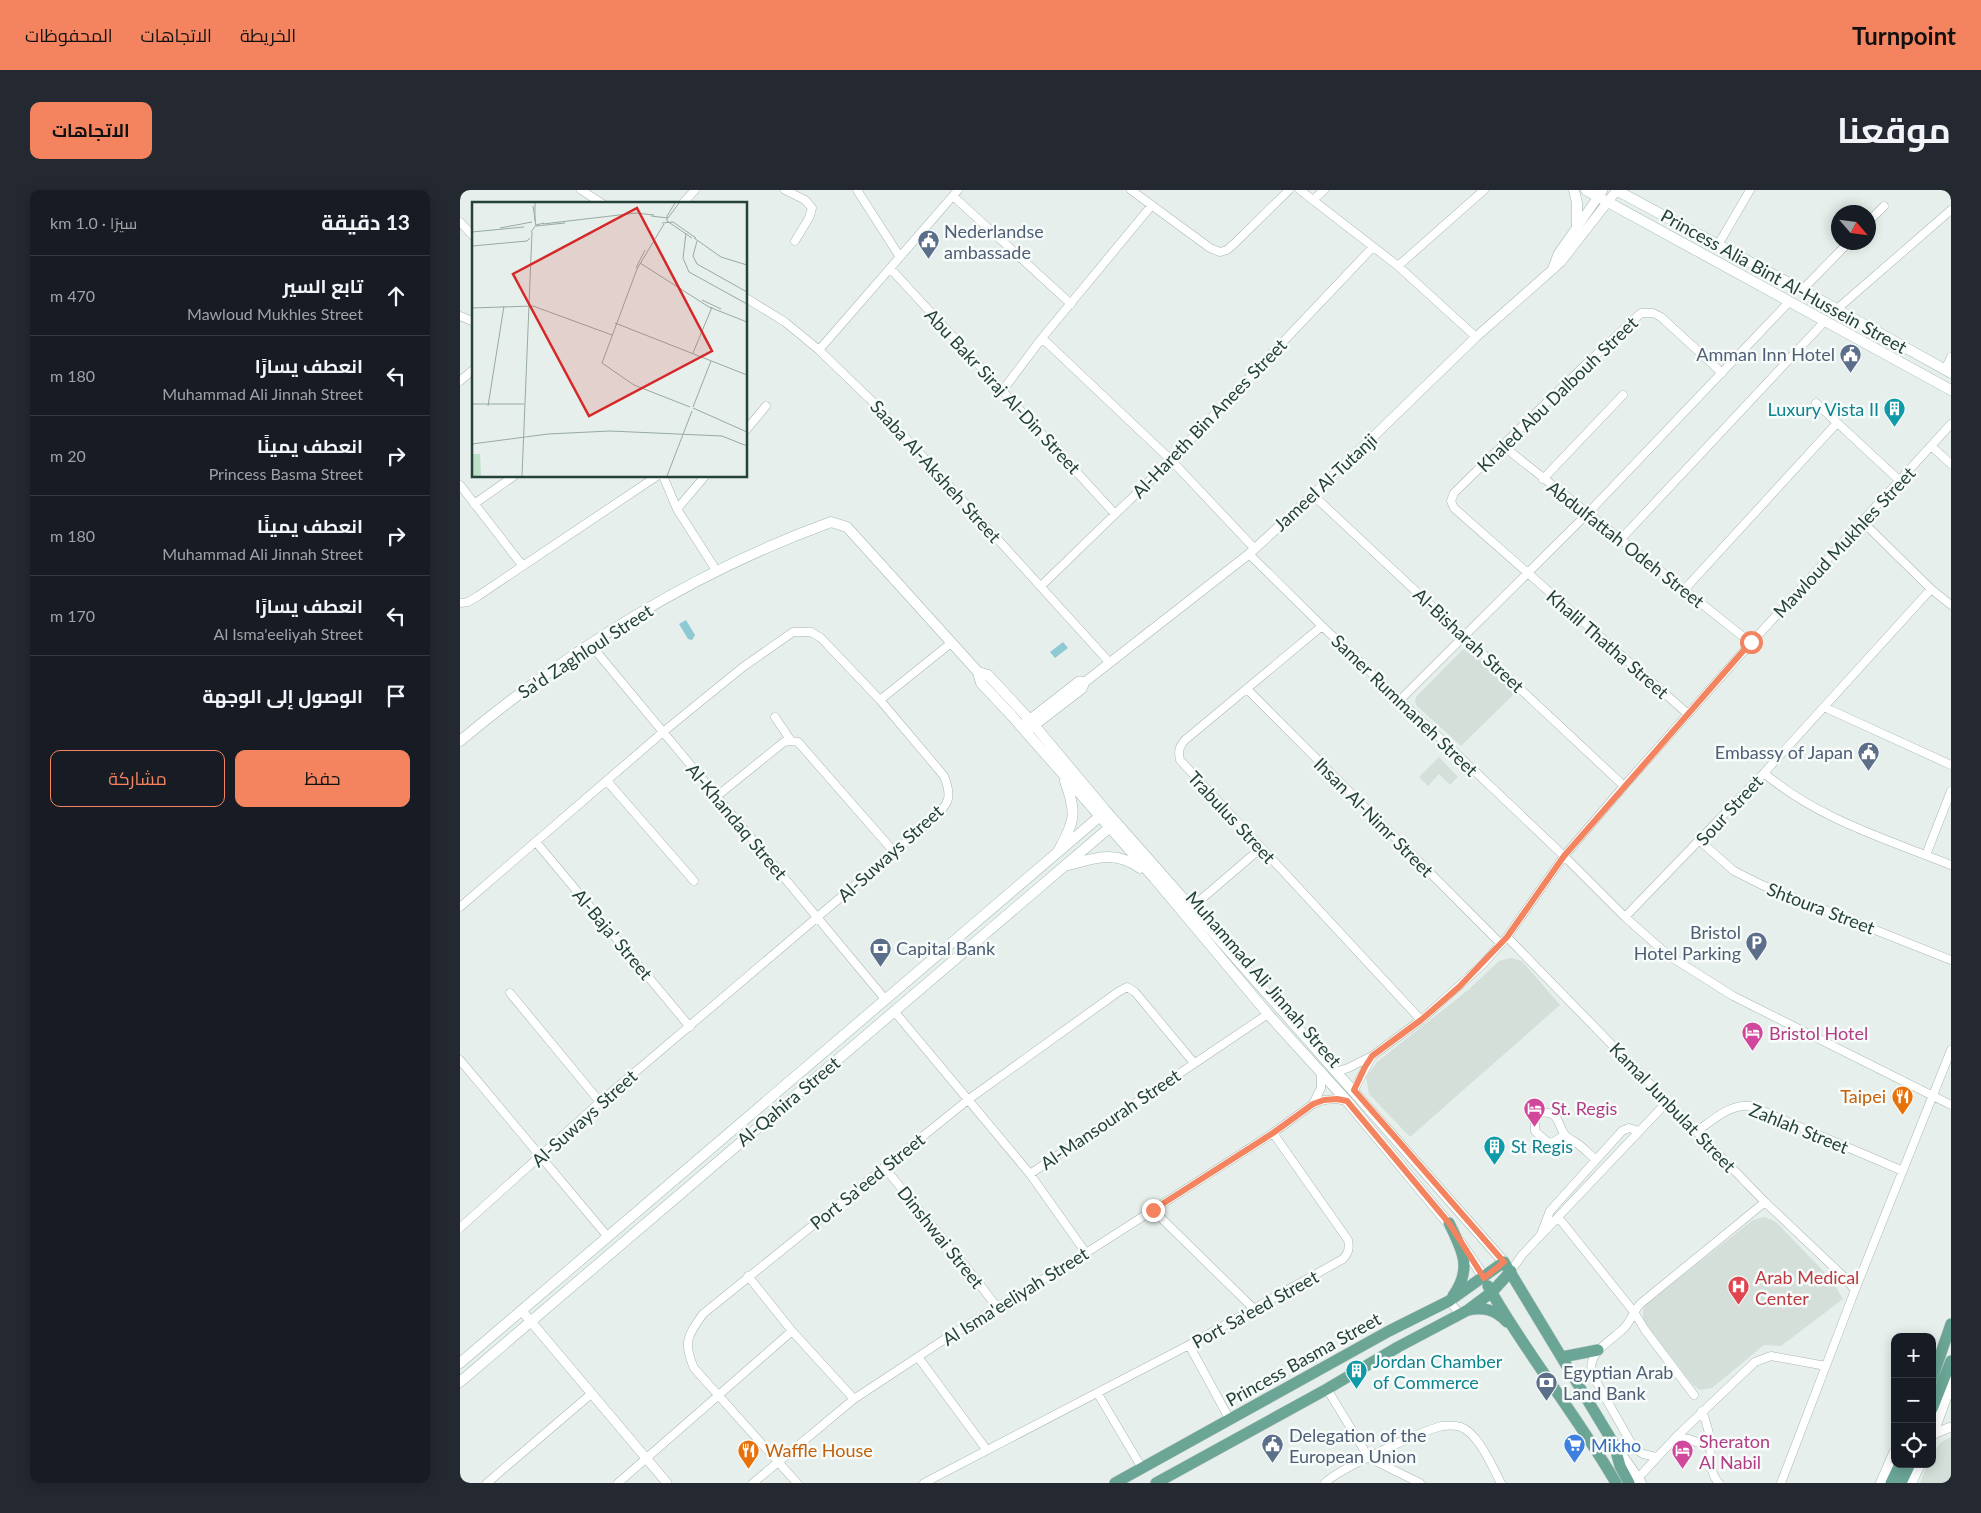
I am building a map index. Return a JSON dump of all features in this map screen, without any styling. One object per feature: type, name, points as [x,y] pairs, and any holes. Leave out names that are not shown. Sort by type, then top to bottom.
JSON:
[{"type":"main road","points":[[1574,190],[1577,203],[1577,226]]},
{"type":"main road","name":"Princess Alia Bint Al-Hussein Street","points":[[1586,190],[1601,194],[1609,203],[1951,390]]},
{"type":"main road","name":"Princess Alia Bint Al-Hussein Street","points":[[1617,190],[1948,371]]},
{"type":"main road","name":"Sa'd Zaghloul Street","points":[[460,741],[515,697],[590,644],[716,570],[825,524],[837,523],[847,527],[978,672],[981,682],[1028,726]]},
{"type":"main road","name":"Muhammad Ali Jinnah Street","points":[[1028,726],[1063,776],[1103,814]]},
{"type":"main road","name":"Muhammad Ali Jinnah Street","points":[[1028,726],[1268,1014],[1347,1101],[1449,1223],[1515,1331],[1600,1454],[1616,1483]]},
{"type":"main road","points":[[1057,854],[1072,825],[1074,812],[1063,776]]},
{"type":"main road","name":"Al-Qahira Street","points":[[460,1363],[1103,814]]},
{"type":"main road","name":"Muhammad Ali Jinnah Street","points":[[1112,825],[1192,908],[1508,1267],[1614,1444],[1620,1466],[1636,1481]]},
{"type":"main road","name":"Al-Qahira Street","points":[[460,1382],[1112,825]]},
{"type":"main road","points":[[1067,865],[1099,857],[1115,856],[1133,863],[1155,879]]},
{"type":"main road","points":[[1449,1223],[1464,1261],[1462,1279],[1449,1301]]},
{"type":"main road","name":"Princess Basma Street","points":[[1115,1483],[1449,1301],[1484,1278],[1508,1267]]},
{"type":"main road","name":"Princess Basma Street","points":[[1156,1483],[1463,1312],[1492,1292],[1508,1267]]},
{"type":"main road","points":[[1463,1312],[1481,1308],[1488,1309],[1504,1318],[1515,1331]]},
{"type":"main road","points":[[1936,1392],[1951,1324]]},
{"type":"main road","points":[[1562,1357],[1598,1350]]},
{"type":"main road","points":[[1933,1378],[1942,1367]]},
{"type":"main road","points":[[1936,1428],[1950,1394],[1942,1367]]},
{"type":"main road","name":"Muhammad Ali Jinnah Street","points":[[1600,1454],[1611,1483]]},
{"type":"main road","points":[[1881,1483],[1891,1460]]},
{"type":"main road","points":[[1891,1483],[1898,1468]]},
{"type":"main road","points":[[1901,1483],[1908,1468]]},
{"type":"main road","points":[[1911,1483],[1918,1468]]},
{"type":"street","points":[[581,190],[600,202]]},
{"type":"street","points":[[684,202],[695,190]]},
{"type":"street","points":[[786,190],[805,200],[812,208],[809,218],[795,241]]},
{"type":"street","points":[[857,190],[900,257]]},
{"type":"street","points":[[1131,190],[1210,248],[1220,252],[1235,243],[1289,190]]},
{"type":"street","points":[[1300,190],[1398,266],[1476,337]]},
{"type":"street","points":[[1313,200],[1324,190]]},
{"type":"street","points":[[1398,266],[1484,190]]},
{"type":"street","name":"Jameel Al-Tutanji","points":[[1028,726],[1082,689],[1086,682],[1251,551],[1313,495],[1476,337],[1561,262],[1609,203],[1617,190]]},
{"type":"street","points":[[1718,245],[1750,190]]},
{"type":"street","points":[[819,350],[955,193],[1071,304]]},
{"type":"street","name":"Jameel Al-Tutanji","points":[[1553,268],[1556,259],[1577,226],[1601,194]]},
{"type":"street","points":[[1003,390],[1042,338],[1152,205]]},
{"type":"street","points":[[1876,214],[1884,206]]},
{"type":"street","points":[[1837,309],[1951,210]]},
{"type":"street","points":[[460,222],[472,235]]},
{"type":"street","name":"Al-Hareth Bin Anees Street","points":[[1041,586],[1171,460],[1373,247]]},
{"type":"street","points":[[1802,290],[1840,250]]},
{"type":"street","name":"Abu Bakr Siraj Al-Din Street","points":[[890,268],[1115,514]]},
{"type":"street","name":"Saaba Al-Aksheh Street","points":[[748,299],[785,322],[819,350],[875,404],[1110,663]]},
{"type":"street","points":[[1400,700],[1588,514],[1789,302]]},
{"type":"street","name":"Khaled Abu Dalbouh Street","points":[[1528,573],[1454,508],[1451,501],[1454,493],[1641,313],[1653,313],[1661,317],[1722,373]]},
{"type":"street","points":[[460,316],[472,321]]},
{"type":"street","points":[[1620,540],[1825,321]]},
{"type":"street","name":"Samer Rummaneh Street","points":[[1042,338],[1171,460],[1251,551],[1322,626],[1564,856],[1625,917],[1668,955],[1733,996],[1951,1105]]},
{"type":"street","points":[[1948,371],[1951,357]]},
{"type":"street","points":[[460,381],[472,371]]},
{"type":"street","points":[[1543,479],[1623,395]]},
{"type":"street","points":[[1816,403],[1900,481]]},
{"type":"street","points":[[748,428],[766,406]]},
{"type":"street","points":[[1684,590],[1837,423]]},
{"type":"street","name":"Mawloud Mukhles Street","points":[[1335,1072],[1372,1056],[1421,1020],[1459,987],[1501,944],[1564,856],[1624,786],[1751,642],[1951,424]]},
{"type":"street","name":"Abdulfattah Odeh Street","points":[[1502,446],[1751,642]]},
{"type":"street","points":[[1932,446],[1951,464]]},
{"type":"street","points":[[474,504],[511,478]]},
{"type":"street","points":[[460,603],[468,602],[478,596],[654,478]]},
{"type":"street","points":[[664,478],[677,510],[716,570]]},
{"type":"street","points":[[677,510],[703,478]]},
{"type":"street","points":[[460,485],[522,565]]},
{"type":"street","name":"Al-Bisharah Street","points":[[1313,495],[1466,636],[1624,786]]},
{"type":"street","points":[[1863,522],[1931,589],[1951,605]]},
{"type":"street","name":"Khalil Thatha Street","points":[[1528,573],[1688,714]]},
{"type":"street","name":"Sour Street","points":[[1625,917],[1764,773],[1931,589]]},
{"type":"street","name":"Trabulus Street","points":[[1322,626],[1248,690],[1185,740],[1180,745],[1178,752],[1180,760],[1421,1020]]},
{"type":"street","name":"Al-Suways Street","points":[[460,907],[663,732],[775,643],[793,632],[811,632],[821,638],[880,700],[944,776],[949,790],[949,799],[944,808],[894,853],[600,1102],[460,1228]]},
{"type":"street","points":[[880,700],[951,643]]},
{"type":"street","name":"Al-Khandaq Street","points":[[590,644],[885,999]]},
{"type":"street","name":"Ihsan Al-Nimr Street","points":[[1248,690],[1501,944]]},
{"type":"street","points":[[1824,707],[1951,766]]},
{"type":"street","points":[[775,717],[792,741]]},
{"type":"street","points":[[716,796],[784,742],[798,742],[894,853]]},
{"type":"street","points":[[1764,773],[1792,794],[1823,813],[1855,828],[1951,865]]},
{"type":"street","points":[[607,781],[694,881]]},
{"type":"street","points":[[1926,855],[1951,791]]},
{"type":"street","name":"Shtoura Street","points":[[1700,841],[1734,871],[1754,882],[1951,960]]},
{"type":"street","name":"Al-Baja' Street","points":[[536,842],[690,1027]]},
{"type":"street","points":[[1192,908],[1260,848]]},
{"type":"street","name":"Kamal Junbulat Street","points":[[1507,937],[1667,1102],[1697,1130],[1765,1202],[1842,1275],[1855,1290]]},
{"type":"street","name":"Port Sa'eed Street","points":[[797,1483],[694,1368],[687,1352],[687,1340],[703,1314],[969,1099],[1118,992],[1127,988],[1135,992],[1194,1063]]},
{"type":"street","points":[[510,993],[600,1102]]},
{"type":"street","name":"Al-Mansourah Street","points":[[894,1011],[1030,1174],[1268,1014]]},
{"type":"street","points":[[1781,1483],[1855,1290],[1951,1050]]},
{"type":"street","name":"Mawloud Mukhles Street","points":[[1354,1090],[1372,1056]]},
{"type":"street","points":[[460,1060],[608,1237]]},
{"type":"street","points":[[1313,1104],[1321,1088],[1321,1071]]},
{"type":"street","name":"Al Isma'eeliyah Street","points":[[753,1483],[854,1399],[918,1357],[1086,1253],[1273,1133],[1313,1104],[1324,1100],[1337,1099],[1347,1101]]},
{"type":"street","points":[[1508,1267],[1522,1255],[1667,1102]]},
{"type":"street","name":"Zahlah Street","points":[[1697,1130],[1737,1106],[1751,1106],[1903,1171]]},
{"type":"street","points":[[1565,1135],[1552,1143],[1542,1138],[1535,1131],[1535,1121],[1539,1113],[1546,1111],[1550,1113],[1561,1125],[1565,1135],[1596,1160]]},
{"type":"street","points":[[1541,1235],[1550,1211],[1625,1129],[1639,1131]]},
{"type":"street","name":"Port Sa'eed Street","points":[[924,1483],[1098,1394],[1343,1260],[1348,1253],[1349,1247],[1342,1231],[1273,1133]]},
{"type":"street","name":"Dinshwai Street","points":[[884,1167],[963,1263],[997,1308]]},
{"type":"street","points":[[1030,1174],[1086,1253]]},
{"type":"street","points":[[1656,1457],[1643,1454],[1634,1448],[1593,1376],[1591,1364],[1598,1350],[1625,1327],[1640,1304],[1765,1202]]},
{"type":"street","points":[[1153,1210],[1254,1309]]},
{"type":"street","points":[[1558,1217],[1634,1312],[1644,1330],[1694,1395]]},
{"type":"street","points":[[1842,1275],[1860,1279]]},
{"type":"street","points":[[748,1276],[792,1332],[854,1399]]},
{"type":"street","points":[[1449,1301],[1463,1312]]},
{"type":"street","points":[[522,1311],[667,1483]]},
{"type":"street","points":[[618,1483],[792,1332]]},
{"type":"street","points":[[1189,1345],[1230,1420]]},
{"type":"street","points":[[1636,1481],[1656,1457],[1702,1411],[1755,1362],[1766,1356],[1786,1357],[1826,1366]]},
{"type":"street","points":[[918,1357],[986,1450]]},
{"type":"street","points":[[1327,1389],[1369,1458],[1420,1483]]},
{"type":"street","points":[[487,1483],[592,1394]]},
{"type":"street","points":[[1098,1394],[1142,1468]]},
{"type":"street","points":[[1702,1411],[1711,1448],[1711,1468],[1714,1478],[1719,1483]]},
{"type":"street","points":[[1325,1483],[1333,1476],[1369,1458],[1435,1428],[1452,1425],[1472,1434],[1501,1483]]},
{"type":"street","points":[[1936,1434],[1951,1427]]},
{"type":"street","points":[[1676,1437],[1689,1439],[1711,1448]]},
{"type":"shaded area","points":[[1467,649],[1515,693],[1461,746],[1417,706],[1415,702],[1416,697],[1462,650]]},
{"type":"shaded area","points":[[1439,757],[1458,777],[1450,785],[1439,774],[1428,786],[1419,777]]},
{"type":"shaded area","points":[[1511,958],[1522,961],[1560,1005],[1410,1137],[1369,1094],[1366,1077],[1377,1062],[1468,990],[1499,961]]},
{"type":"shaded area","name":"Arab Medical Center","points":[[1765,1217],[1776,1222],[1832,1280],[1843,1299],[1781,1346],[1764,1345],[1712,1388],[1700,1390],[1692,1384],[1647,1325],[1643,1318],[1643,1310],[1647,1303],[1753,1220]]},
{"type":"shaded area","points":[[1951,1437],[1951,1483],[1920,1483],[1926,1468],[1936,1468],[1936,1448],[1941,1442]]},
{"type":"water","points":[[686,620],[695,635],[692,640],[688,639],[679,624]]},
{"type":"water","points":[[1063,642],[1068,648],[1055,658],[1050,652]]},
{"type":"place","name":"Nederlandse ambassade","points":[[928,260]]},
{"type":"place","name":"Amman Inn Hotel","points":[[1851,373]]},
{"type":"place","name":"Luxury Vista II","points":[[1895,428]]},
{"type":"place","name":"Embassy of Japan","points":[[1869,771]]},
{"type":"place","name":"Bristol Hotel Parking","points":[[1757,961]]},
{"type":"place","name":"Capital Bank","points":[[880,967]]},
{"type":"place","name":"Bristol Hotel","points":[[1753,1052]]},
{"type":"place","name":"Taipei","points":[[1902,1115]]},
{"type":"place","name":"St. Regis","points":[[1535,1127]]},
{"type":"place","name":"St Regis","points":[[1495,1165]]},
{"type":"place","name":"Arab Medical Center","points":[[1739,1306]]},
{"type":"place","name":"Jordan Chamber of Commerce","points":[[1357,1390]]},
{"type":"place","name":"Egyptian Arab Land Bank","points":[[1547,1401]]},
{"type":"place","name":"Delegation of the European Union","points":[[1273,1464]]},
{"type":"place","name":"Mikho","points":[[1575,1464]]},
{"type":"place","name":"Waffle House","points":[[749,1469]]},
{"type":"place","name":"Sheraton Al Nabil","points":[[1683,1470]]},
{"type":"route","points":[[1153,1210],[1273,1133],[1313,1104],[1324,1100],[1337,1099],[1347,1101],[1449,1223],[1484,1278],[1504,1262],[1354,1090],[1358,1079],[1372,1056],[1421,1020],[1459,987],[1501,944],[1564,856],[1751,642]]}]
